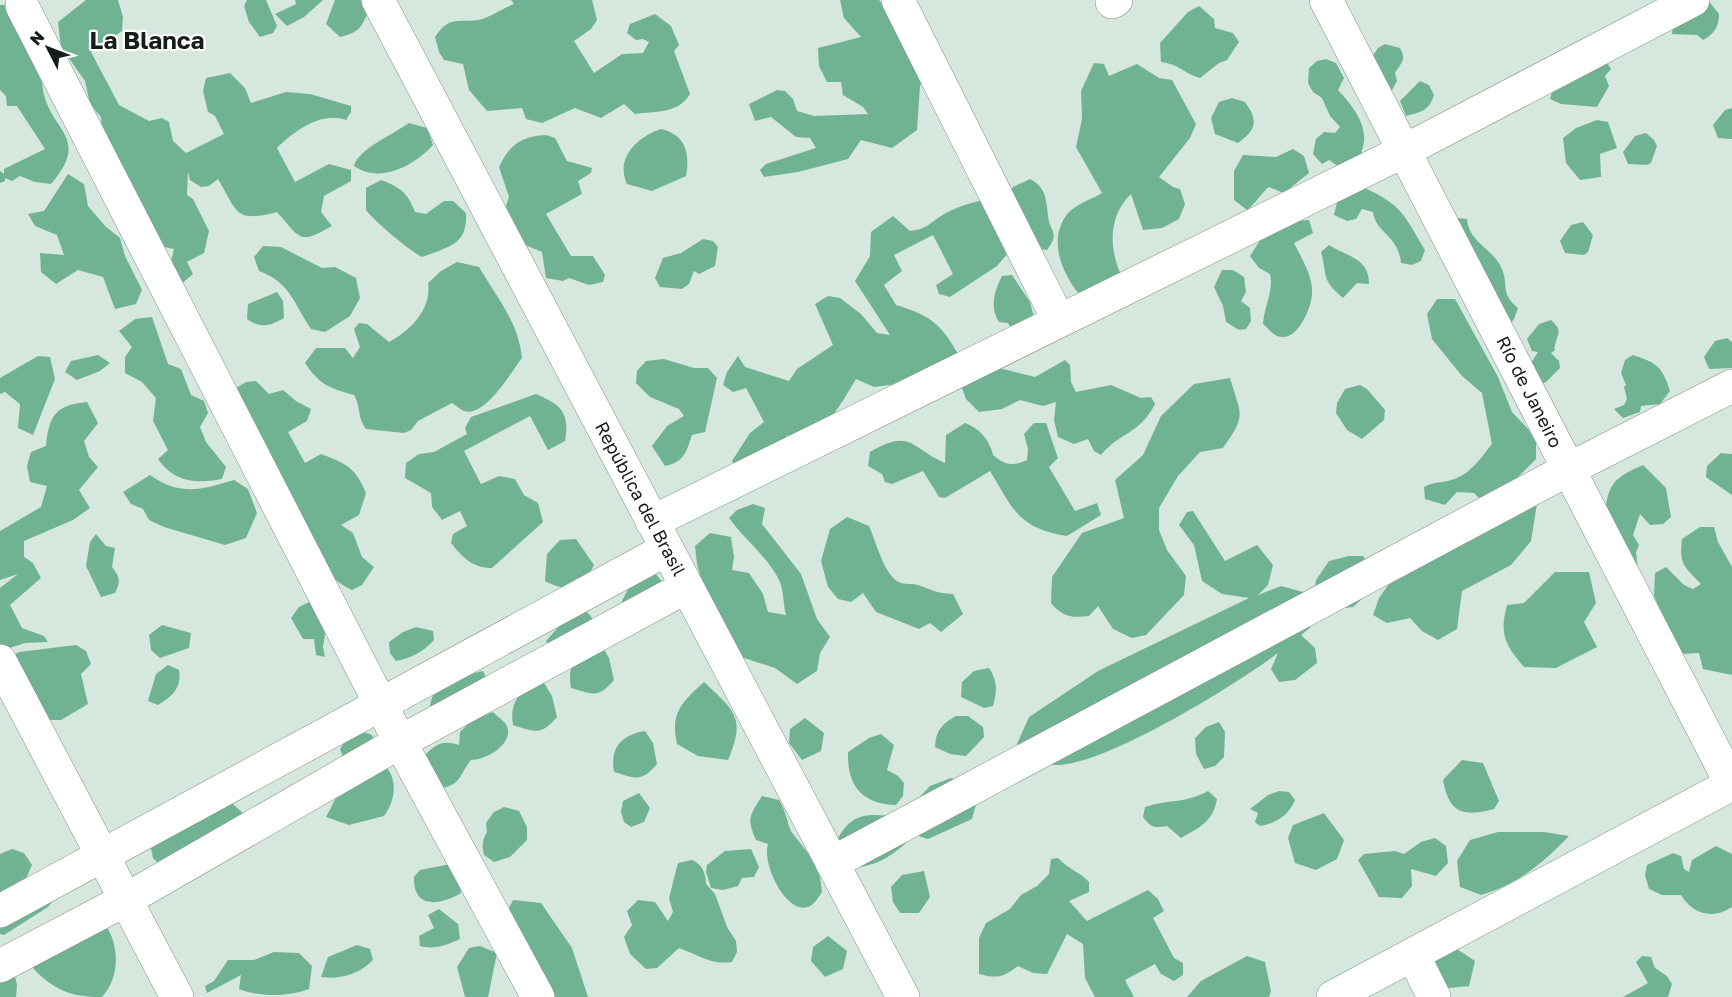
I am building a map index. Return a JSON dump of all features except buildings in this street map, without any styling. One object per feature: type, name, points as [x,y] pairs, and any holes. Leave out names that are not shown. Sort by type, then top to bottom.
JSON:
[{"type":"street","name":"República del Brasil","points":[[378,0],[903,997]]},
{"type":"street","points":[[898,0],[1059,321]]},
{"type":"street","name":"Río de Janeiro","points":[[1326,0],[1732,785]]},
{"type":"street","points":[[0,910],[104,856],[380,704],[660,535],[1059,321],[1404,151],[1693,0]]},
{"type":"street","points":[[19,8],[380,704],[538,997]]},
{"type":"street","points":[[832,863],[1569,469],[1732,386]]},
{"type":"street","points":[[0,966],[127,899],[400,742],[686,587]]},
{"type":"street","points":[[0,661],[177,997]]},
{"type":"street","points":[[1333,997],[1732,785]]},
{"type":"street","points":[[1413,955],[1434,997]]},
{"type":"green space","points":[[86,0],[118,0],[123,17],[122,31],[91,52],[119,105],[149,121],[162,118],[169,122],[173,141],[186,153],[224,134],[215,116],[208,112],[203,91],[206,78],[230,73],[245,88],[251,103],[286,92],[310,94],[351,106],[351,112],[346,120],[327,118],[318,120],[300,129],[277,148],[295,182],[329,164],[351,170],[351,181],[324,196],[321,212],[332,226],[313,236],[306,237],[296,233],[277,212],[245,215],[234,207],[218,179],[209,186],[201,187],[190,180],[188,172],[187,195],[193,199],[209,231],[204,253],[187,262],[193,274],[180,285],[170,265],[174,249],[164,247],[102,135],[101,117],[90,104],[85,81],[61,47],[58,22]]},
{"type":"green space","points":[[247,0],[266,0],[277,26],[273,33],[260,37],[249,22],[244,6]]},
{"type":"green space","points":[[295,0],[323,0],[304,17],[287,26],[275,14],[296,4]]},
{"type":"green space","points":[[335,0],[363,0],[367,14],[360,27],[351,34],[340,37],[326,24]]},
{"type":"green space","points":[[511,0],[592,0],[597,20],[591,29],[574,41],[594,73],[622,54],[643,53],[649,42],[643,39],[636,40],[627,33],[630,24],[655,14],[671,26],[679,45],[674,51],[690,94],[679,105],[666,110],[635,114],[624,104],[601,118],[575,108],[542,123],[526,119],[522,108],[487,111],[469,90],[463,64],[444,60],[435,37],[449,23],[482,19],[514,4]]},
{"type":"green space","points":[[840,0],[879,0],[931,63],[920,86],[917,130],[892,148],[861,140],[848,159],[798,172],[764,177],[760,170],[766,164],[816,148],[810,138],[796,137],[771,117],[755,121],[749,104],[777,90],[785,91],[793,99],[797,111],[814,116],[868,114],[863,107],[843,95],[841,82],[827,82],[819,66],[818,48],[861,37],[844,18]]},
{"type":"green space","points":[[1708,0],[1719,14],[1717,26],[1710,35],[1703,40],[1697,35],[1672,34],[1673,25]]},
{"type":"green space","points":[[0,5],[6,5],[42,82],[51,112],[68,143],[68,154],[63,167],[51,184],[35,182],[20,176],[12,181],[5,178],[5,181],[0,183],[0,171],[4,174],[4,169],[45,149],[17,106],[7,106],[6,96],[0,90]]},
{"type":"green space","points":[[1199,6],[1214,19],[1215,28],[1233,33],[1239,42],[1227,60],[1219,63],[1200,78],[1161,62],[1160,43],[1188,12]]},
{"type":"green space","points":[[1385,44],[1400,48],[1403,59],[1395,73],[1397,81],[1392,90],[1382,92],[1373,71],[1379,65],[1372,57],[1378,48]]},
{"type":"green space","points":[[1326,59],[1336,63],[1344,78],[1338,90],[1357,114],[1363,127],[1364,142],[1361,161],[1342,169],[1329,160],[1322,164],[1313,154],[1316,139],[1324,132],[1335,133],[1340,127],[1330,116],[1322,98],[1313,92],[1308,83],[1309,68],[1317,61]]},
{"type":"green space","points":[[1606,61],[1611,69],[1605,76],[1609,86],[1597,107],[1561,104],[1550,99],[1553,88]]},
{"type":"green space","points":[[1094,63],[1104,64],[1109,76],[1137,64],[1159,78],[1172,80],[1196,124],[1190,138],[1159,177],[1180,189],[1185,204],[1179,219],[1162,228],[1143,230],[1131,194],[1118,212],[1113,233],[1114,254],[1121,275],[1079,294],[1062,265],[1058,243],[1062,222],[1069,212],[1102,193],[1076,147],[1082,119],[1081,91]]},
{"type":"green space","points":[[1420,81],[1429,85],[1434,95],[1432,100],[1424,110],[1406,116],[1400,101]]},
{"type":"green space","points":[[1232,98],[1245,102],[1254,120],[1249,134],[1238,143],[1215,134],[1211,118],[1219,102]]},
{"type":"green space","points":[[1732,108],[1732,139],[1718,138],[1713,125],[1725,110]]},
{"type":"green space","points":[[1597,120],[1608,122],[1617,148],[1600,154],[1601,177],[1580,180],[1566,163],[1563,138],[1576,128]]},
{"type":"green space","points":[[409,123],[427,128],[433,145],[425,153],[407,166],[385,173],[364,171],[354,166],[369,148]]},
{"type":"green space","points":[[661,129],[681,140],[687,160],[686,176],[652,191],[627,184],[624,166],[630,150],[644,137]]},
{"type":"green space","points":[[1646,133],[1657,146],[1651,163],[1647,165],[1628,164],[1623,152],[1635,136]]},
{"type":"green space","points":[[546,135],[555,138],[567,161],[592,168],[591,173],[578,181],[582,194],[546,214],[571,256],[593,256],[605,275],[603,282],[589,285],[569,278],[563,281],[546,278],[542,252],[511,239],[500,223],[509,197],[499,167],[503,159],[517,143],[530,137]]},
{"type":"green space","points":[[1293,149],[1304,156],[1309,173],[1284,193],[1269,187],[1247,210],[1234,200],[1234,171],[1243,155],[1276,157]]},
{"type":"green space","points":[[68,174],[84,184],[88,206],[105,226],[120,238],[125,256],[142,290],[136,304],[115,309],[103,277],[78,270],[56,284],[41,272],[40,253],[64,255],[57,235],[35,226],[28,214],[44,211]]},
{"type":"green space","points":[[1030,179],[1039,186],[1046,199],[1049,221],[1054,235],[1047,250],[1034,248],[1006,197],[1013,187]]},
{"type":"green space","points":[[381,180],[402,192],[415,212],[426,214],[444,201],[453,201],[466,213],[466,224],[460,238],[448,247],[422,257],[409,249],[366,210],[366,188]]},
{"type":"green space","points":[[1358,185],[1392,204],[1405,217],[1425,250],[1421,261],[1412,265],[1401,263],[1396,246],[1378,225],[1373,212],[1362,209],[1356,219],[1347,221],[1334,215],[1338,198]]},
{"type":"green space","points":[[989,199],[1009,252],[997,266],[950,297],[939,294],[936,285],[953,274],[933,235],[894,255],[902,271],[884,285],[896,305],[926,317],[940,328],[958,354],[905,383],[874,387],[856,379],[836,411],[819,429],[798,438],[787,435],[783,450],[739,473],[732,461],[750,433],[764,422],[746,388],[733,392],[723,385],[727,372],[738,356],[745,367],[789,381],[797,369],[833,345],[815,304],[828,296],[840,298],[861,314],[877,333],[890,335],[855,281],[870,256],[871,232],[893,216],[910,231],[921,229],[955,209]]},
{"type":"green space","points":[[1457,218],[1467,219],[1472,234],[1502,269],[1507,294],[1518,308],[1507,328]]},
{"type":"green space","points":[[1309,220],[1313,233],[1294,243],[1311,280],[1312,293],[1309,307],[1297,330],[1291,335],[1277,336],[1263,324],[1271,286],[1270,274],[1259,268],[1250,256],[1266,231],[1294,221]]},
{"type":"green space","points":[[1583,222],[1593,235],[1588,252],[1584,255],[1565,253],[1560,241],[1571,225]]},
{"type":"green space","points":[[703,239],[713,241],[718,247],[715,266],[699,274],[694,271],[689,284],[682,289],[660,287],[655,278],[663,258],[681,253]]},
{"type":"green space","points":[[1329,245],[1361,263],[1368,275],[1369,284],[1357,283],[1343,298],[1326,277],[1321,252]]},
{"type":"green space","points":[[263,246],[281,247],[322,268],[335,267],[356,278],[360,298],[350,316],[325,332],[311,329],[285,288],[278,281],[259,271],[254,257]]},
{"type":"green space","points":[[457,262],[479,267],[511,321],[522,358],[497,392],[480,408],[464,411],[452,403],[418,421],[411,430],[404,433],[366,429],[361,421],[354,395],[326,385],[305,363],[316,348],[345,348],[353,358],[360,347],[354,329],[359,323],[367,324],[389,342],[405,332],[418,318],[427,302],[428,283],[441,271]]},
{"type":"green space","points":[[1222,270],[1233,270],[1244,277],[1246,292],[1241,301],[1250,308],[1251,321],[1246,329],[1239,330],[1226,322],[1223,306],[1214,287]]},
{"type":"green space","points":[[1012,275],[1030,302],[1035,321],[1014,334],[1008,323],[999,322],[994,310],[995,293],[1002,276]]},
{"type":"green space","points":[[277,292],[283,301],[284,318],[266,325],[247,319],[248,304]]},
{"type":"green space","points":[[1437,299],[1455,299],[1498,377],[1512,412],[1529,430],[1536,443],[1536,459],[1507,488],[1481,500],[1474,493],[1457,492],[1445,505],[1425,499],[1424,487],[1453,480],[1468,472],[1492,444],[1482,393],[1462,376],[1432,339],[1427,314]]},
{"type":"green space","points":[[152,317],[168,364],[181,369],[191,395],[204,401],[208,413],[200,427],[206,442],[226,467],[222,479],[194,481],[178,477],[164,467],[158,459],[168,450],[153,421],[156,398],[142,382],[125,373],[125,357],[132,347],[119,331],[135,319]]},
{"type":"green space","points":[[1551,320],[1559,332],[1555,350],[1551,353],[1559,361],[1560,368],[1546,382],[1535,386],[1525,373],[1538,352],[1532,351],[1527,339],[1539,324]]},
{"type":"green space","points":[[1727,338],[1732,342],[1732,368],[1709,369],[1704,357],[1715,341]]},
{"type":"green space","points":[[98,355],[110,363],[100,371],[77,380],[65,372],[71,361]]},
{"type":"green space","points":[[1633,355],[1648,360],[1658,367],[1670,391],[1660,404],[1641,406],[1640,412],[1623,418],[1614,409],[1624,405],[1627,399],[1624,387],[1626,385],[1621,373],[1625,360]]},
{"type":"green space","points":[[38,356],[50,357],[55,379],[33,435],[18,428],[20,404],[5,392],[0,394],[0,378]]},
{"type":"green space","points":[[664,359],[694,368],[708,368],[717,378],[705,432],[692,435],[683,456],[676,462],[665,466],[652,446],[667,426],[684,416],[679,409],[650,397],[636,383],[637,371],[646,361]]},
{"type":"green space","points":[[1065,360],[1070,365],[1071,382],[1076,392],[1111,385],[1141,398],[1151,397],[1155,404],[1143,422],[1108,447],[1101,455],[1094,451],[1088,439],[1074,444],[1058,437],[1054,420],[1056,402],[1043,406],[1020,400],[1002,409],[979,412],[966,399],[959,380],[987,365],[1035,377]]},
{"type":"green space","points":[[1230,378],[1240,414],[1236,428],[1223,448],[1200,452],[1178,476],[1159,508],[1159,530],[1167,550],[1186,576],[1184,595],[1146,635],[1132,638],[1113,629],[1098,606],[1089,616],[1078,617],[1064,614],[1051,603],[1052,577],[1082,533],[1124,518],[1115,480],[1143,455],[1161,416],[1194,384]]},
{"type":"green space","points":[[256,381],[269,394],[283,390],[296,401],[311,409],[307,421],[288,432],[305,463],[321,454],[337,461],[354,472],[366,493],[359,515],[341,525],[353,533],[362,557],[374,567],[362,585],[352,590],[338,582],[325,570],[298,537],[253,471],[237,462],[236,388],[246,382]]},
{"type":"green space","points":[[1360,385],[1367,389],[1385,410],[1384,420],[1362,439],[1347,430],[1336,413],[1337,403],[1345,389]]},
{"type":"green space","points":[[536,394],[552,402],[562,411],[566,423],[565,441],[548,450],[530,416],[464,451],[481,484],[499,476],[515,479],[524,495],[538,503],[543,522],[492,568],[485,568],[464,558],[451,543],[453,534],[467,526],[460,511],[442,520],[432,507],[431,493],[405,478],[406,463],[419,454],[434,452],[467,434],[465,428],[471,417]]},
{"type":"green space","points":[[87,402],[98,423],[84,441],[89,457],[98,467],[79,490],[90,508],[73,520],[24,541],[24,557],[33,563],[41,578],[10,605],[22,628],[44,636],[48,642],[25,643],[0,651],[0,588],[18,574],[0,580],[0,531],[41,507],[47,486],[30,482],[27,466],[31,452],[46,446],[49,427],[61,409]]},
{"type":"green space","points":[[965,423],[983,435],[993,455],[1005,463],[1017,464],[1027,460],[1028,449],[1024,434],[1034,423],[1046,423],[1058,458],[1049,467],[1075,511],[1097,503],[1101,515],[1067,536],[1051,533],[1038,528],[1020,516],[1005,497],[990,471],[945,498],[939,497],[923,471],[892,484],[885,482],[882,474],[868,466],[870,452],[895,441],[910,443],[945,463],[946,435]]},
{"type":"green space","points":[[1721,453],[1732,454],[1732,495],[1706,477],[1707,466]]},
{"type":"green space","points":[[1643,465],[1666,488],[1671,517],[1663,524],[1650,525],[1640,514],[1633,535],[1639,545],[1636,552],[1639,579],[1603,525],[1611,487],[1622,476]]},
{"type":"green space","points":[[150,475],[161,482],[181,488],[201,488],[234,480],[248,489],[257,513],[246,538],[225,545],[164,527],[149,520],[143,509],[131,504],[123,492]]},
{"type":"green space","points":[[753,504],[765,508],[762,524],[801,574],[817,619],[830,637],[820,653],[817,671],[797,684],[775,668],[720,650],[697,564],[695,546],[710,533],[731,537],[734,557],[732,570],[749,573],[763,594],[768,612],[786,615],[780,582],[775,573],[729,518],[737,510]]},
{"type":"green space","points":[[1537,504],[1531,541],[1511,565],[1462,591],[1457,629],[1438,640],[1422,631],[1410,618],[1387,623],[1373,615],[1379,598],[1391,581]]},
{"type":"green space","points":[[1193,511],[1225,561],[1257,545],[1273,565],[1268,585],[1258,595],[1281,586],[1303,592],[1310,628],[1301,635],[1315,648],[1317,663],[1295,680],[1279,682],[1271,669],[1278,653],[1200,704],[1130,742],[1097,756],[1068,764],[1048,764],[1040,760],[1017,744],[1029,717],[1098,671],[1249,598],[1222,594],[1202,581],[1194,545],[1179,525],[1187,512]]},
{"type":"green space","points":[[847,517],[869,526],[885,565],[894,578],[901,583],[916,584],[938,592],[953,594],[963,614],[941,632],[930,623],[919,629],[876,612],[863,593],[851,602],[838,599],[828,587],[821,561],[830,529]]},
{"type":"green space","points":[[1700,527],[1714,527],[1718,542],[1732,567],[1732,675],[1703,669],[1699,653],[1680,654],[1654,596],[1655,573],[1666,567],[1684,585],[1693,589],[1701,584],[1687,569],[1681,554],[1682,539]]},
{"type":"green space","points":[[96,534],[106,546],[115,548],[112,567],[119,580],[115,593],[101,597],[86,566],[90,542]]},
{"type":"green space","points":[[576,539],[594,565],[589,573],[574,587],[561,587],[545,581],[547,554],[560,540]]},
{"type":"green space","points":[[1349,556],[1363,556],[1372,571],[1371,591],[1353,607],[1336,609],[1314,594],[1316,580],[1329,561]]},
{"type":"green space","points":[[654,572],[665,585],[625,611],[622,601],[630,585]]},
{"type":"green space","points":[[1555,572],[1589,572],[1596,603],[1584,622],[1597,647],[1556,668],[1524,667],[1505,639],[1504,624],[1507,605],[1524,603]]},
{"type":"green space","points":[[311,601],[328,614],[323,647],[325,657],[316,655],[314,639],[303,639],[291,618],[299,607]]},
{"type":"green space","points":[[578,605],[590,615],[598,628],[553,655],[546,641]]},
{"type":"green space","points":[[162,625],[191,633],[189,648],[160,658],[151,650],[149,635]]},
{"type":"green space","points":[[416,627],[433,631],[434,640],[416,654],[396,661],[390,653],[389,642],[403,632]]},
{"type":"green space","points":[[76,645],[86,651],[91,664],[81,674],[88,704],[61,720],[45,720],[3,661],[19,652]]},
{"type":"green space","points":[[602,646],[609,658],[614,680],[604,690],[595,693],[571,688],[571,671],[576,661]]},
{"type":"green space","points":[[168,665],[179,670],[178,686],[168,698],[158,705],[148,701],[156,674]]},
{"type":"green space","points":[[989,668],[996,687],[993,706],[984,708],[961,697],[962,682],[974,671]]},
{"type":"green space","points":[[483,671],[489,684],[430,710],[431,700],[440,686],[456,678]]},
{"type":"green space","points":[[704,682],[730,708],[734,716],[736,734],[728,760],[698,756],[677,744],[675,724],[680,709]]},
{"type":"green space","points":[[544,683],[552,696],[557,717],[542,730],[537,731],[513,725],[513,709],[518,697],[529,688]]},
{"type":"green space","points":[[493,712],[507,726],[508,733],[503,745],[491,754],[471,760],[456,782],[439,789],[423,757],[439,744],[459,745],[460,732],[473,719]]},
{"type":"green space","points":[[956,716],[968,716],[983,727],[984,737],[966,756],[950,754],[935,747],[941,728]]},
{"type":"green space","points":[[805,718],[824,733],[821,751],[802,760],[789,743],[790,729]]},
{"type":"green space","points":[[1219,722],[1225,732],[1224,757],[1215,766],[1204,769],[1196,754],[1195,738],[1206,727]]},
{"type":"green space","points":[[358,730],[372,735],[378,749],[361,769],[388,769],[393,781],[394,793],[384,816],[349,825],[326,817],[343,775],[343,757],[340,749],[350,732]]},
{"type":"green space","points":[[645,731],[653,743],[657,764],[646,774],[637,777],[614,772],[614,756],[619,744],[629,736]]},
{"type":"green space","points":[[881,734],[894,745],[887,770],[898,776],[904,783],[903,796],[896,805],[884,804],[865,796],[858,790],[850,774],[848,752],[869,738]]},
{"type":"green space","points":[[1462,760],[1483,763],[1499,801],[1494,809],[1474,813],[1466,812],[1454,806],[1449,800],[1443,780]]},
{"type":"green space","points":[[951,778],[964,782],[978,797],[972,819],[928,839],[915,835],[886,858],[861,867],[850,868],[834,846],[846,826],[853,820],[869,815],[901,817],[930,786]]},
{"type":"green space","points":[[1208,791],[1217,799],[1209,819],[1181,838],[1167,826],[1154,826],[1143,817],[1145,807],[1192,798]]},
{"type":"green space","points":[[1279,791],[1289,792],[1295,800],[1282,818],[1260,826],[1255,822],[1258,813],[1250,809],[1268,795]]},
{"type":"green space","points":[[639,793],[650,808],[644,822],[631,827],[624,822],[621,812],[623,801]]},
{"type":"green space","points":[[224,796],[245,815],[164,869],[153,858],[150,844]]},
{"type":"green space","points":[[762,796],[779,800],[791,831],[809,855],[819,874],[822,892],[813,904],[804,908],[795,906],[779,889],[769,865],[768,844],[756,840],[751,827],[752,812]]},
{"type":"green space","points":[[504,807],[519,811],[527,827],[527,840],[510,857],[494,862],[484,855],[486,823],[494,812]]},
{"type":"green space","points":[[1324,813],[1344,840],[1337,859],[1316,870],[1295,863],[1288,838],[1293,825]]},
{"type":"green space","points":[[1498,832],[1544,832],[1569,836],[1529,872],[1507,885],[1481,895],[1460,887],[1457,861],[1470,840]]},
{"type":"green space","points":[[1435,838],[1446,846],[1448,863],[1436,876],[1411,869],[1412,886],[1402,898],[1379,897],[1358,860],[1364,854],[1395,851],[1404,854],[1421,842]]},
{"type":"green space","points":[[1716,846],[1732,854],[1732,907],[1718,913],[1704,913],[1691,907],[1681,895],[1662,895],[1649,889],[1645,875],[1647,865],[1673,853],[1681,856],[1684,869],[1689,872],[1692,860]]},
{"type":"green space","points":[[12,849],[24,853],[32,865],[24,883],[58,894],[48,907],[4,935],[0,934],[0,854]]},
{"type":"green space","points":[[751,849],[759,867],[754,877],[742,878],[738,886],[723,890],[711,888],[706,872],[707,865],[725,851]]},
{"type":"green space","points":[[1058,858],[1089,882],[1089,892],[1069,901],[1087,921],[1148,890],[1158,899],[1164,911],[1153,918],[1174,958],[1183,963],[1183,975],[1174,981],[1161,974],[1155,964],[1125,980],[1134,997],[1095,997],[1085,978],[1083,944],[1067,934],[1047,974],[1033,973],[1018,966],[1000,976],[979,974],[979,938],[986,923],[1010,909],[1021,895],[1037,886],[1049,874],[1051,859]]},
{"type":"green space","points":[[692,860],[701,866],[706,884],[715,894],[727,927],[736,941],[737,952],[732,962],[724,963],[711,961],[679,948],[657,968],[646,969],[630,954],[624,937],[632,925],[627,911],[638,900],[655,902],[668,921],[673,912],[669,898],[678,863]]},
{"type":"green space","points":[[456,863],[461,893],[437,902],[423,900],[418,895],[414,877],[420,870]]},
{"type":"green space","points":[[924,871],[930,897],[919,913],[900,913],[893,902],[891,887],[902,875]]},
{"type":"green space","points":[[513,900],[541,903],[572,948],[588,997],[521,997],[506,914]]},
{"type":"green space","points":[[439,909],[458,924],[460,939],[436,947],[420,946],[419,936],[434,928],[428,915]]},
{"type":"green space","points":[[102,921],[112,938],[116,959],[113,979],[102,997],[71,994],[47,981],[31,966]]},
{"type":"green space","points":[[828,936],[847,951],[843,969],[825,977],[811,961],[813,947]]},
{"type":"green space","points":[[357,945],[370,949],[373,960],[368,965],[349,975],[335,978],[321,977],[328,957]]},
{"type":"green space","points":[[480,946],[497,953],[488,997],[465,997],[457,967],[469,948]]},
{"type":"green space","points":[[1457,949],[1475,961],[1469,986],[1449,988],[1435,976],[1433,966],[1440,950]]},
{"type":"green space","points":[[274,952],[299,953],[312,966],[309,989],[282,995],[264,995],[239,989],[241,975],[207,993],[205,986],[214,981],[228,960],[254,960]]},
{"type":"green space","points":[[1247,956],[1265,962],[1271,991],[1269,997],[1187,997],[1201,981]]},
{"type":"green space","points":[[1642,956],[1651,957],[1655,968],[1667,976],[1672,984],[1668,997],[1623,997],[1648,983],[1636,962]]},
{"type":"green space","points":[[0,959],[13,968],[17,985],[16,997],[0,997]]},
{"type":"district","name":"La Blanca","points":[[147,41]]}]
